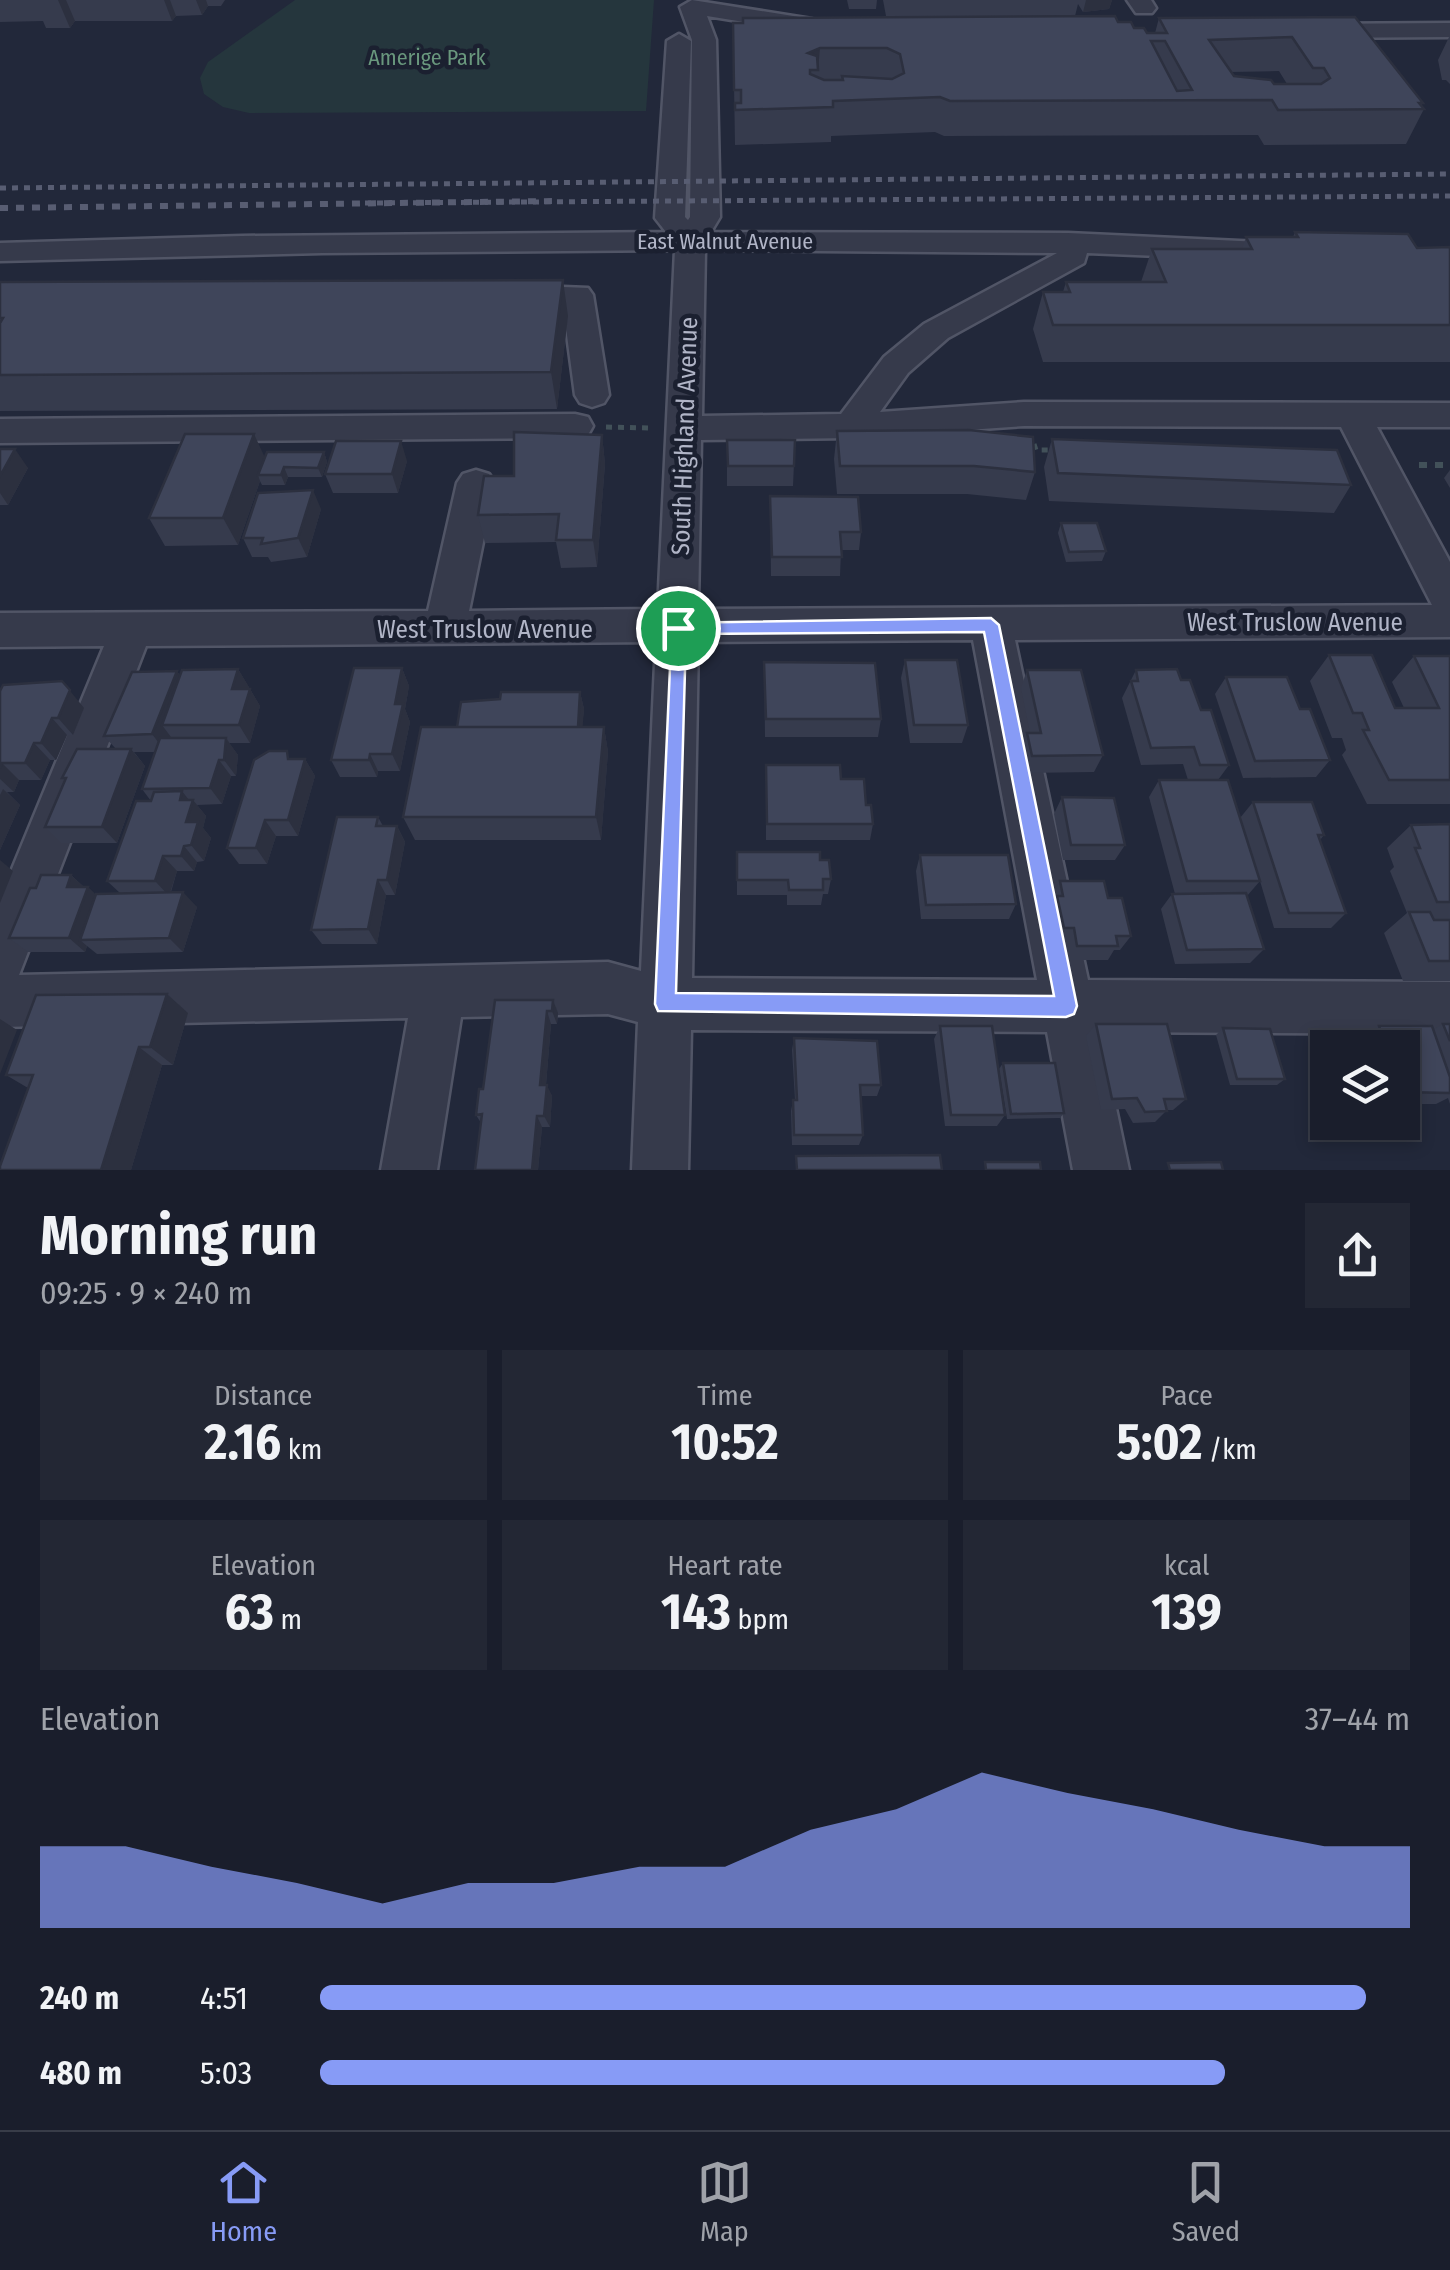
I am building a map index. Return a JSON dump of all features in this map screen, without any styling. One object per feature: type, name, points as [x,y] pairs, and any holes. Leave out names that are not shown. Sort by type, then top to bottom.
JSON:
[{"type":"street","points":[[1346,0],[1371,31]]},
{"type":"street","points":[[693,4],[842,29]]},
{"type":"street","name":"South Highland Avenue","points":[[660,1170],[690,241],[670,218],[679,40],[693,4]]},
{"type":"street","points":[[1294,31],[1450,30]]},
{"type":"street","name":"East Walnut Avenue","points":[[0,252],[228,242],[690,241],[1068,242],[1305,252]]},
{"type":"street","points":[[851,426],[896,364],[936,331],[1073,257],[1068,242]]},
{"type":"street","points":[[74,278],[89,248]]},
{"type":"street","points":[[0,432],[584,411],[578,294],[479,295]]},
{"type":"street","points":[[684,428],[851,426],[1024,414],[1450,416]]},
{"type":"street","points":[[1354,417],[1450,600]]},
{"type":"street","points":[[445,629],[476,483]]},
{"type":"street","name":"West Truslow Avenue","points":[[0,630],[1450,621]]},
{"type":"street","points":[[991,625],[1101,1170]]},
{"type":"street","points":[[0,960],[131,630]]},
{"type":"street","points":[[0,1001],[608,988],[666,1004],[1450,1008]]},
{"type":"street","points":[[409,1170],[439,991]]},
{"type":"path","points":[[1024,414],[1036,450],[1074,450]]},
{"type":"path","points":[[1382,466],[1450,465]]},
{"type":"green space","name":"Amerige Park","points":[[295,0],[654,0],[646,111],[249,113],[223,107],[204,94],[200,78],[208,62]]},
{"type":"building","points":[[1115,16],[1118,22],[1131,22],[1134,28],[1144,28],[1147,33],[1167,33],[1159,18],[1355,17],[1424,109],[1278,110],[1272,100],[950,101],[940,97],[833,101],[833,107],[735,110],[735,103],[741,103],[741,90],[734,90],[733,23],[743,23],[743,18]],"holes":[[[1292,37],[1313,68],[1324,68],[1330,78],[1321,84],[1274,84],[1271,80],[1234,76],[1209,40]],[[1151,41],[1165,41],[1192,90],[1177,91]],[[820,48],[887,48],[900,54],[904,73],[892,79],[842,76],[843,80],[824,80],[810,74],[810,70],[818,70],[817,56],[808,53]]]},
{"type":"building","points":[[1295,232],[1408,234],[1417,248],[1450,247],[1450,325],[1053,325],[1043,292],[1070,292],[1066,282],[1166,282],[1152,249],[1252,249],[1246,237],[1298,237]]},
{"type":"building","points":[[563,280],[551,372],[0,375],[0,282]]},
{"type":"building","points":[[969,430],[1033,437],[1035,472],[974,466],[840,466],[837,431]]},
{"type":"building","points":[[514,432],[602,435],[593,540],[556,540],[559,514],[478,515],[484,476],[514,476]]},
{"type":"building","points":[[185,434],[254,434],[223,518],[149,518]]},
{"type":"building","points":[[1052,439],[1337,450],[1351,485],[1058,473]]},
{"type":"building","points":[[727,440],[795,440],[794,466],[728,466]]},
{"type":"building","points":[[336,441],[401,441],[392,474],[325,474]]},
{"type":"building","points":[[0,449],[15,449],[0,476]]},
{"type":"building","points":[[267,452],[324,452],[318,468],[284,467],[281,475],[258,475]]},
{"type":"building","points":[[313,490],[298,538],[261,544],[263,538],[243,538],[258,493]]},
{"type":"building","points":[[770,496],[858,497],[861,532],[840,532],[842,557],[772,557]]},
{"type":"building","points":[[1061,523],[1097,523],[1106,551],[1069,552]]},
{"type":"building","points":[[1329,655],[1372,655],[1395,708],[1439,708],[1414,656],[1450,656],[1450,780],[1389,780],[1363,730],[1369,730],[1362,713],[1353,713]]},
{"type":"building","points":[[905,660],[957,660],[968,725],[914,725]]},
{"type":"building","points":[[764,662],[875,663],[881,719],[766,719]]},
{"type":"building","points":[[354,668],[402,668],[395,704],[403,704],[392,754],[370,754],[369,760],[331,760]]},
{"type":"building","points":[[238,669],[232,689],[250,689],[239,725],[162,725],[182,670]]},
{"type":"building","points":[[1177,669],[1181,680],[1190,680],[1201,710],[1211,710],[1229,765],[1200,765],[1194,747],[1151,748],[1131,681],[1138,681],[1136,670]]},
{"type":"building","points":[[1027,670],[1081,670],[1103,755],[1032,756],[1027,733],[1041,733]]},
{"type":"building","points":[[177,671],[152,734],[104,736],[132,672]]},
{"type":"building","points":[[1226,677],[1287,677],[1300,709],[1310,709],[1330,760],[1255,761]]},
{"type":"building","points":[[62,681],[70,690],[41,743],[34,743],[25,763],[2,763],[0,768],[3,685]]},
{"type":"building","points":[[501,692],[580,692],[578,727],[457,727],[461,702],[500,699]]},
{"type":"building","points":[[421,727],[604,727],[596,817],[403,817]]},
{"type":"building","points":[[160,738],[226,738],[224,760],[219,760],[210,788],[142,789]]},
{"type":"building","points":[[77,749],[131,749],[102,827],[45,827],[66,778],[62,778]]},
{"type":"building","points":[[269,751],[287,751],[288,759],[305,759],[288,820],[265,820],[256,848],[227,848],[254,760]]},
{"type":"building","points":[[766,765],[840,765],[841,779],[864,779],[866,805],[871,805],[873,824],[767,824]]},
{"type":"building","points":[[1159,780],[1228,780],[1260,881],[1187,881]]},
{"type":"building","points":[[182,791],[180,800],[193,800],[186,822],[198,822],[191,845],[184,846],[181,856],[163,856],[155,881],[107,881],[136,801],[151,801],[154,792]]},
{"type":"building","points":[[1062,797],[1114,798],[1125,845],[1071,845]]},
{"type":"building","points":[[1253,802],[1312,802],[1324,835],[1318,835],[1346,913],[1289,913]]},
{"type":"building","points":[[337,817],[378,817],[376,826],[397,826],[387,880],[378,880],[368,929],[311,930]]},
{"type":"building","points":[[1450,824],[1450,902],[1437,902],[1415,848],[1420,848],[1411,825]]},
{"type":"building","points":[[737,852],[820,852],[820,860],[829,860],[831,879],[823,879],[823,890],[789,890],[788,880],[737,880]]},
{"type":"building","points":[[920,855],[1008,855],[1016,904],[926,905]]},
{"type":"building","points":[[41,875],[71,875],[67,887],[88,887],[69,938],[9,938],[30,888],[36,888]]},
{"type":"building","points":[[1060,881],[1104,881],[1108,898],[1122,898],[1131,936],[1116,936],[1118,946],[1077,946],[1074,928],[1064,928],[1057,896],[1063,896]]},
{"type":"building","points":[[183,892],[169,938],[80,940],[96,894]]},
{"type":"building","points":[[1246,893],[1264,949],[1187,950],[1172,894]]},
{"type":"building","points":[[1409,912],[1430,912],[1434,920],[1450,920],[1450,961],[1429,961]]},
{"type":"building","points":[[167,994],[150,1047],[139,1047],[101,1170],[0,1170],[33,1075],[6,1075],[36,995]]},
{"type":"building","points":[[495,1000],[553,1000],[552,1011],[547,1011],[540,1085],[547,1085],[544,1116],[537,1116],[532,1170],[475,1170],[482,1114],[476,1115],[479,1089],[483,1089]]},
{"type":"building","points":[[1096,1024],[1167,1024],[1186,1099],[1164,1099],[1167,1111],[1145,1112],[1137,1098],[1112,1099]]},
{"type":"building","points":[[940,1026],[992,1026],[1005,1115],[951,1115]]},
{"type":"building","points":[[1379,1026],[1432,1026],[1450,1077],[1450,1093],[1420,1092],[1420,1030],[1380,1030]]},
{"type":"building","points":[[1223,1028],[1270,1029],[1285,1079],[1237,1079]]},
{"type":"building","points":[[794,1038],[877,1041],[881,1085],[860,1085],[863,1135],[794,1135]]},
{"type":"building","points":[[1003,1063],[1055,1063],[1064,1113],[1011,1114]]},
{"type":"building","points":[[940,1155],[942,1170],[797,1170],[796,1156]]},
{"type":"building","points":[[985,1162],[1040,1162],[1041,1170],[986,1170]]},
{"type":"building","points":[[1221,1162],[1223,1170],[1170,1170],[1168,1163]]},
{"type":"railway","points":[[0,188],[1450,174]]},
{"type":"railway","points":[[433,203],[1450,196]]},
{"type":"railway","points":[[433,203],[557,201]]},
{"type":"railway","points":[[365,203],[433,203]]},
{"type":"railway","points":[[0,208],[433,203]]},
{"type":"route","points":[[991,625],[1066,1006],[666,1004],[678,628],[991,625]]}]
